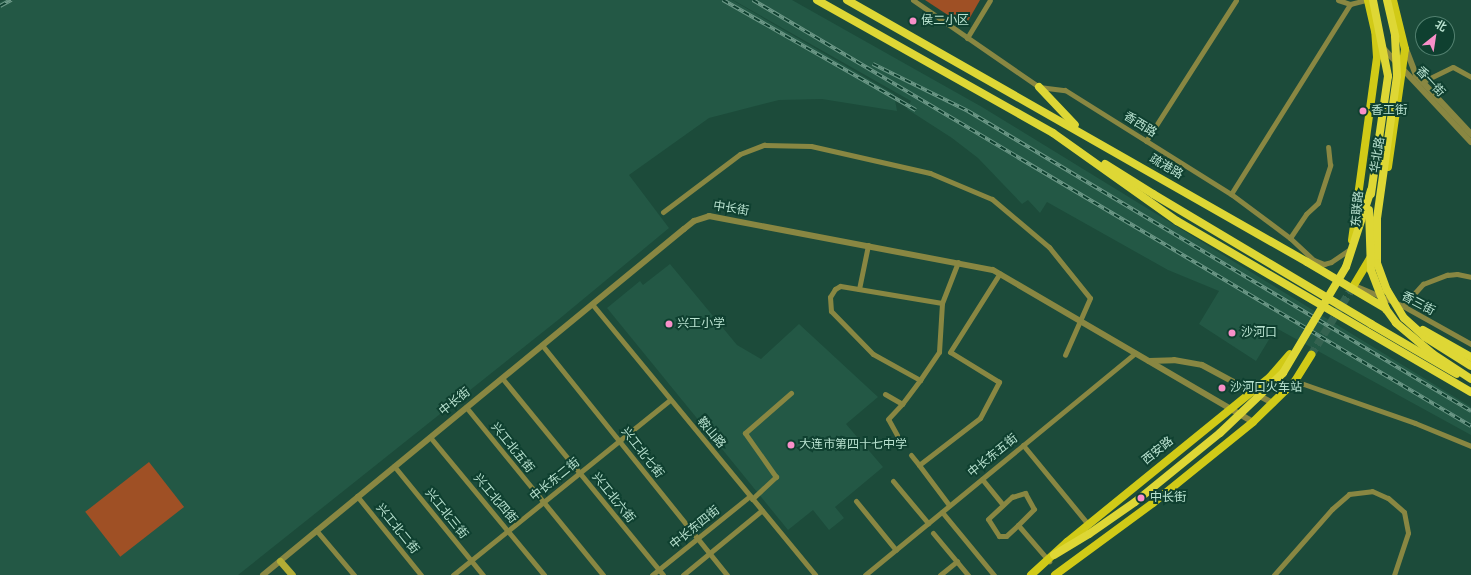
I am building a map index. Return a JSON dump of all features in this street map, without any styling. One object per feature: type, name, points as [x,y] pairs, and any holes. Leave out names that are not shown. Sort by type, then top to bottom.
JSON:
[{"type":"highway","points":[[817,0],[1053,133],[1153,194],[1471,381]]},
{"type":"highway","name":"疏港路","points":[[848,0],[1081,132],[1471,357]]},
{"type":"highway","name":"东联路","points":[[1373,0],[1388,76],[1371,190],[1368,232],[1371,270],[1386,309],[1396,323],[1428,350],[1471,381]]},
{"type":"highway","name":"东联路","points":[[1387,0],[1395,36],[1397,76],[1376,219],[1377,263],[1387,290],[1404,318],[1425,337],[1471,366]]},
{"type":"highway","points":[[1039,87],[1081,132]]},
{"type":"highway","points":[[1053,133],[1177,221],[1471,392]]},
{"type":"highway","points":[[1052,558],[1135,502],[1220,433],[1283,373],[1346,267],[1371,190]]},
{"type":"main road","points":[[1338,274],[1350,249],[1374,86],[1376,36],[1367,0]]},
{"type":"main road","points":[[1393,0],[1406,49]]},
{"type":"main road","name":"华北路","points":[[1354,285],[1372,255],[1378,232],[1406,49]]},
{"type":"main road","name":"西安路","points":[[1031,575],[1052,558],[1088,524],[1261,384],[1280,367],[1297,344]]},
{"type":"main road","points":[[1055,575],[1153,503],[1253,422],[1295,381],[1311,355]]},
{"type":"main road","points":[[280,561],[292,575]]},
{"type":"street","name":"香西路","points":[[913,0],[1039,87],[1065,90],[1230,194],[1290,238],[1314,260],[1324,264],[1338,259],[1350,249]]},
{"type":"street","points":[[967,38],[990,0]]},
{"type":"street","points":[[1146,141],[1236,0]]},
{"type":"street","points":[[1338,0],[1350,4],[1367,0]]},
{"type":"street","points":[[1230,194],[1350,4]]},
{"type":"street","name":"香一街","points":[[1376,36],[1381,46],[1471,142]]},
{"type":"street","name":"香一街","points":[[1406,49],[1411,68],[1422,82],[1471,134]]},
{"type":"street","points":[[1422,82],[1453,67],[1471,77]]},
{"type":"street","points":[[663,212],[740,154],[764,145],[811,146],[889,162],[930,173],[992,199],[1049,247],[1090,298],[1082,321],[1065,354]]},
{"type":"street","points":[[1290,238],[1306,214],[1318,203],[1330,165],[1328,147]]},
{"type":"street","name":"中长街","points":[[263,575],[357,496],[694,221],[709,216],[958,262],[1000,273],[1253,422]]},
{"type":"street","points":[[859,289],[868,245]]},
{"type":"street","points":[[896,435],[888,419],[902,404],[939,352],[942,303],[958,262]]},
{"type":"street","points":[[920,465],[980,418],[999,382],[950,352],[1000,273]]},
{"type":"street","points":[[1403,306],[1423,284],[1447,275],[1457,274],[1471,277]]},
{"type":"street","name":"香三街","points":[[1354,285],[1403,306],[1471,344]]},
{"type":"street","points":[[920,380],[873,354],[831,311],[830,297],[835,289],[840,286],[942,303]]},
{"type":"street","name":"鞍山路","points":[[592,304],[814,575]]},
{"type":"street","name":"兴工北七街","points":[[542,345],[620,440],[727,575]]},
{"type":"street","name":"中长东五街","points":[[865,575],[1135,353]]},
{"type":"street","points":[[1149,361],[1174,360],[1202,364],[1273,403]]},
{"type":"street","name":"兴工北六街","points":[[502,378],[663,575]]},
{"type":"street","points":[[1295,381],[1415,423],[1471,446]]},
{"type":"street","points":[[1239,385],[1261,384]]},
{"type":"street","name":"中长东四街","points":[[652,575],[776,477],[745,433],[791,393]]},
{"type":"street","points":[[885,394],[902,404]]},
{"type":"street","name":"中长东二街","points":[[453,575],[670,400]]},
{"type":"street","name":"兴工北五街","points":[[466,407],[603,575]]},
{"type":"street","name":"兴工北四街","points":[[430,437],[544,575]]},
{"type":"street","points":[[1023,445],[1088,524]]},
{"type":"street","points":[[911,455],[950,505]]},
{"type":"street","name":"兴工北三街","points":[[394,466],[483,575]]},
{"type":"street","points":[[982,479],[1003,505]]},
{"type":"street","points":[[893,481],[928,523]]},
{"type":"street","points":[[1274,575],[1332,509],[1350,494],[1372,491],[1388,498],[1404,512],[1408,532],[1394,575]]},
{"type":"street","points":[[1019,493],[1025,493],[1034,504],[1030,515],[1018,525],[1006,536],[999,536],[990,525],[988,519],[1019,493]]},
{"type":"street","name":"兴工北二街","points":[[357,496],[421,575]]},
{"type":"street","points":[[856,501],[896,550]]},
{"type":"street","points":[[683,575],[762,510]]},
{"type":"street","points":[[942,512],[994,575]]},
{"type":"street","points":[[1018,525],[1052,558]]},
{"type":"street","points":[[316,530],[354,575]]},
{"type":"street","points":[[933,533],[968,575]]},
{"type":"street","points":[[940,575],[957,561]]},
{"type":"shaded area","points":[[5,0],[732,0],[894,94],[897,111],[822,99],[779,100],[709,118],[629,175],[669,228],[558,320],[238,575],[0,575],[0,2]]},
{"type":"shaded area","points":[[733,0],[792,0],[982,107],[1471,407],[1471,435],[1276,328],[1256,361],[1199,324],[1219,291],[1168,270],[1047,202],[1040,213],[1028,200],[1022,204],[978,158],[952,138],[907,109],[911,101]]},
{"type":"shaded area","points":[[925,0],[980,0],[968,21],[960,23]]},
{"type":"shaded area","name":"大连市第四十七中学","points":[[670,264],[737,345],[761,359],[799,324],[878,397],[846,424],[883,467],[835,507],[844,518],[829,530],[813,510],[788,530],[607,308],[640,281],[643,285]]},
{"type":"shaded area","points":[[149,462],[184,507],[120,557],[85,512]]},
{"type":"tunnel","points":[[1311,355],[1354,285]]},
{"type":"railway","points":[[0,6],[11,0]]},
{"type":"railway","points":[[723,0],[916,110]]},
{"type":"railway","points":[[753,0],[1471,426]]},
{"type":"railway","points":[[873,64],[968,111],[1471,411]]},
{"type":"place","name":"侯二小区","points":[[913,21]]},
{"type":"place","name":"香工街","points":[[1363,111]]},
{"type":"place","name":"兴工小学","points":[[669,324]]},
{"type":"place","name":"沙河口","points":[[1232,333]]},
{"type":"place","name":"沙河口火车站","points":[[1222,388]]},
{"type":"place","name":"大连市第四十七中学","points":[[791,445]]},
{"type":"place","name":"中长街","points":[[1141,498]]}]
